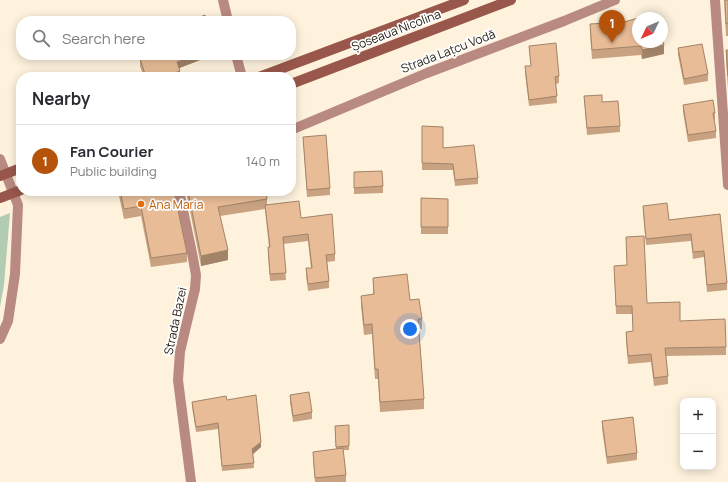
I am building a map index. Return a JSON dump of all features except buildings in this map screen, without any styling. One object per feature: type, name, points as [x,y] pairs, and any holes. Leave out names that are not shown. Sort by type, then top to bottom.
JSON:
[{"type":"main road","name":"Șoseaua Nicolina","points":[[272,72],[464,0]]},
{"type":"main road","name":"Șoseaua Nicolina","points":[[296,82],[511,0]]},
{"type":"main road","points":[[3,174],[16,170]]},
{"type":"main road","points":[[0,198],[16,192]]},
{"type":"street","points":[[223,0],[227,16]]},
{"type":"street","name":"Strada Lațcu Vodă","points":[[296,128],[427,73],[557,24],[615,0]]},
{"type":"street","points":[[716,0],[728,185]]},
{"type":"street","points":[[237,60],[241,72]]},
{"type":"street","points":[[0,159],[3,174],[16,191]]},
{"type":"street","points":[[0,339],[8,321],[15,274],[17,196]]},
{"type":"street","name":"Strada Bazei","points":[[180,196],[196,275],[195,289],[180,352],[178,380],[191,482]]},
{"type":"green space","points":[[10,213],[4,285],[0,307],[0,217]]},
{"type":"place","name":"Fan Courier","points":[[612,43]]},
{"type":"place","name":"Ana Maria","points":[[141,204]]}]
